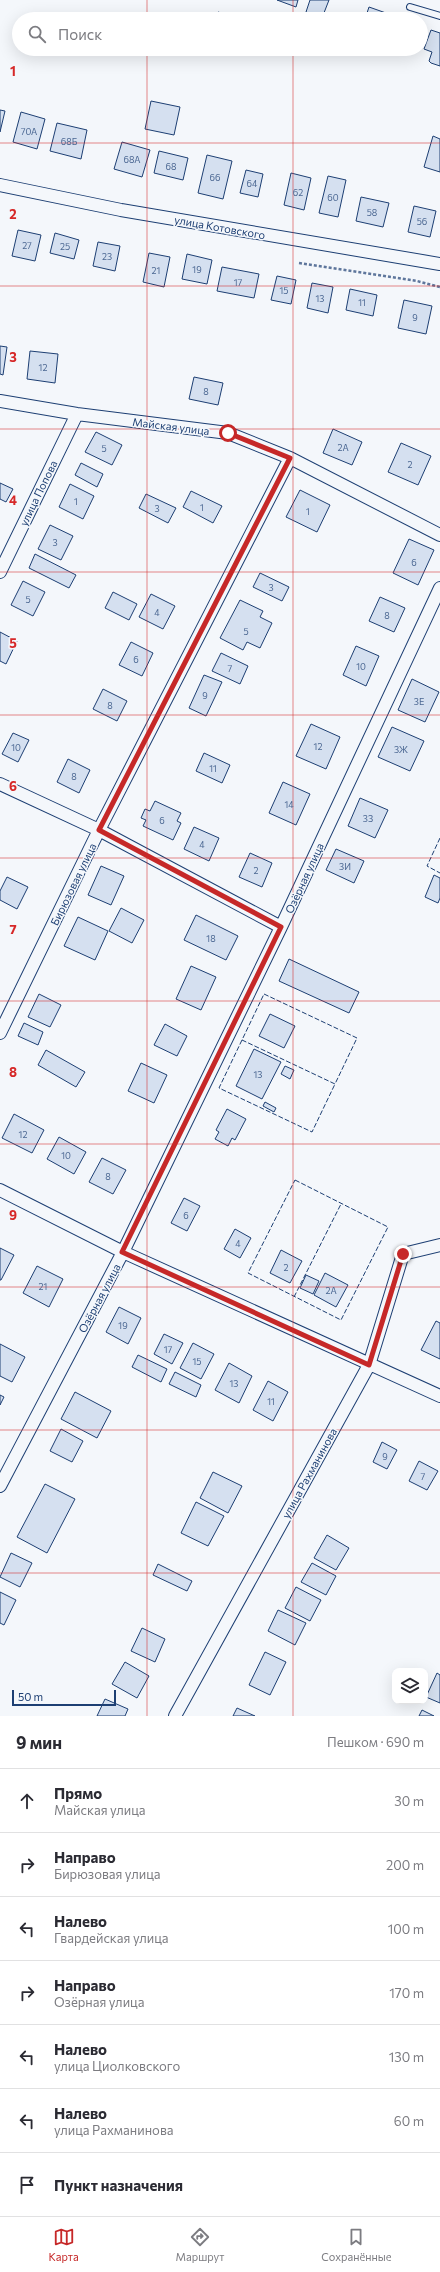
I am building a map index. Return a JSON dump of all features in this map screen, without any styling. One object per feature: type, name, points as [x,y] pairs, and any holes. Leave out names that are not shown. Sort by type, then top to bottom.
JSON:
[{"type":"street","name":"улица Котовского","points":[[0,185],[121,210],[440,264]]},
{"type":"street","name":"Майская улица","points":[[0,401],[77,414],[228,433],[290,458],[440,535]]},
{"type":"street","name":"улица Попова","points":[[0,572],[77,414]]},
{"type":"street","name":"Бирюзовая улица","points":[[0,1033],[99,830],[290,458]]},
{"type":"street","name":"Озёрная улица","points":[[0,1486],[122,1252],[281,927],[440,588]]},
{"type":"street","points":[[0,784],[99,830],[281,927]]},
{"type":"street","points":[[0,1190],[122,1252],[440,1396]]},
{"type":"street","name":"улица Рахманинова","points":[[175,1716],[369,1365],[403,1254],[440,1245]]},
{"type":"lane","points":[[410,7],[427,12]]},
{"type":"lane","points":[[428,12],[440,16]]},
{"type":"path","points":[[299,263],[417,281],[440,287]]},
{"type":"building","points":[[277,0],[298,0],[296,7]]},
{"type":"building","points":[[310,0],[329,0],[324,12],[306,12]]},
{"type":"building","points":[[369,7],[383,12],[367,12]]},
{"type":"building","points":[[431,30],[440,33],[440,66],[429,61],[432,52],[428,50],[428,38]]},
{"type":"building","points":[[151,101],[180,107],[174,135],[145,129]]},
{"type":"building","points":[[0,110],[5,111],[0,132]]},
{"type":"building","points":[[21,112],[45,119],[37,149],[13,142]]},
{"type":"building","points":[[57,123],[87,130],[81,159],[50,151]]},
{"type":"building","points":[[433,136],[440,139],[440,172],[424,167]]},
{"type":"building","points":[[122,142],[150,150],[142,177],[114,169]]},
{"type":"building","points":[[159,151],[188,158],[183,180],[154,173]]},
{"type":"building","points":[[207,155],[232,161],[223,199],[198,193]]},
{"type":"building","points":[[246,170],[263,174],[258,197],[240,193]]},
{"type":"building","points":[[291,173],[311,178],[304,210],[284,205]]},
{"type":"building","points":[[328,176],[346,180],[338,217],[319,213]]},
{"type":"building","points":[[361,197],[389,203],[383,227],[356,221]]},
{"type":"building","points":[[414,206],[436,211],[430,237],[408,232]]},
{"type":"building","points":[[18,230],[41,235],[35,261],[12,256]]},
{"type":"building","points":[[55,233],[79,240],[74,259],[50,253]]},
{"type":"building","points":[[98,242],[120,246],[115,271],[93,266]]},
{"type":"building","points":[[149,253],[170,257],[164,287],[143,282]]},
{"type":"building","points":[[187,254],[212,260],[207,284],[182,279]]},
{"type":"building","points":[[222,267],[259,274],[254,298],[217,291]]},
{"type":"building","points":[[277,276],[296,280],[291,304],[271,300]]},
{"type":"building","points":[[312,283],[333,287],[328,313],[307,308]]},
{"type":"building","points":[[350,289],[377,295],[373,316],[346,310]]},
{"type":"building","points":[[404,300],[432,306],[426,334],[398,328]]},
{"type":"building","points":[[0,346],[7,347],[3,375],[0,374]]},
{"type":"building","points":[[30,351],[58,354],[55,383],[27,379]]},
{"type":"building","points":[[194,377],[223,383],[218,405],[189,399]]},
{"type":"building","points":[[333,429],[362,442],[352,465],[323,453]]},
{"type":"building","points":[[96,432],[122,445],[112,465],[85,452]]},
{"type":"building","points":[[401,443],[431,456],[418,485],[388,472]]},
{"type":"building","points":[[81,463],[103,474],[97,487],[75,475]]},
{"type":"building","points":[[0,483],[13,489],[6,502],[0,499]]},
{"type":"building","points":[[70,484],[94,496],[83,519],[59,507]]},
{"type":"building","points":[[300,490],[330,505],[317,532],[286,517]]},
{"type":"building","points":[[191,491],[222,506],[213,523],[183,507]]},
{"type":"building","points":[[146,494],[176,508],[168,523],[139,508]]},
{"type":"building","points":[[50,525],[73,536],[61,560],[38,549]]},
{"type":"building","points":[[409,539],[434,550],[418,585],[393,573]]},
{"type":"building","points":[[35,554],[76,575],[69,588],[29,568]]},
{"type":"building","points":[[260,573],[289,587],[282,601],[253,587]]},
{"type":"building","points":[[23,581],[45,592],[33,616],[11,605]]},
{"type":"building","points":[[113,592],[137,604],[129,620],[105,608]]},
{"type":"building","points":[[151,594],[175,606],[163,629],[139,617]]},
{"type":"building","points":[[380,597],[405,608],[394,632],[369,621]]},
{"type":"building","points":[[240,600],[263,611],[260,617],[272,623],[260,648],[247,642],[243,650],[220,638]]},
{"type":"building","points":[[0,632],[17,641],[6,664],[0,661]]},
{"type":"building","points":[[131,642],[153,653],[142,676],[119,665]]},
{"type":"building","points":[[356,646],[379,656],[366,686],[343,675]]},
{"type":"building","points":[[221,653],[248,666],[240,684],[212,671]]},
{"type":"building","points":[[204,675],[222,682],[206,716],[189,708]]},
{"type":"building","points":[[412,679],[439,692],[425,722],[398,710]]},
{"type":"building","points":[[103,689],[127,701],[117,721],[93,709]]},
{"type":"building","points":[[311,724],[340,737],[326,769],[296,756]]},
{"type":"building","points":[[392,727],[424,741],[410,771],[378,757]]},
{"type":"building","points":[[13,733],[29,740],[18,762],[2,754]]},
{"type":"building","points":[[204,753],[230,765],[222,783],[196,771]]},
{"type":"building","points":[[68,759],[90,770],[79,793],[57,782]]},
{"type":"building","points":[[283,782],[310,794],[296,825],[269,813]]},
{"type":"building","points":[[360,798],[388,810],[375,838],[348,826]]},
{"type":"building","points":[[155,801],[181,813],[177,821],[181,823],[173,840],[143,826],[146,820],[141,818],[145,809],[150,811]]},
{"type":"building","points":[[194,827],[219,838],[209,861],[184,849]]},
{"type":"building","points":[[336,849],[364,861],[354,883],[326,870]]},
{"type":"building","points":[[250,853],[272,863],[262,887],[239,877]]},
{"type":"building","points":[[101,866],[124,876],[111,905],[88,895]]},
{"type":"building","points":[[434,875],[440,878],[440,898],[438,903],[425,897]]},
{"type":"building","points":[[7,877],[28,887],[17,909],[0,900],[0,891]]},
{"type":"building","points":[[121,908],[144,920],[132,943],[109,931]]},
{"type":"building","points":[[196,915],[238,936],[226,960],[184,940]]},
{"type":"building","points":[[78,917],[108,931],[95,960],[64,946]]},
{"type":"building","points":[[289,959],[359,992],[349,1013],[279,981]]},
{"type":"building","points":[[191,966],[216,977],[201,1010],[176,999]]},
{"type":"building","points":[[39,994],[61,1005],[50,1027],[28,1017]]},
{"type":"building","points":[[270,1014],[295,1026],[284,1048],[259,1036]]},
{"type":"building","points":[[24,1023],[43,1032],[38,1045],[18,1036]]},
{"type":"building","points":[[165,1024],[187,1036],[177,1056],[154,1045]]},
{"type":"building","points":[[254,1049],[281,1062],[262,1099],[236,1086]]},
{"type":"building","points":[[46,1050],[85,1072],[76,1087],[38,1065]]},
{"type":"building","points":[[141,1063],[167,1075],[154,1103],[128,1091]]},
{"type":"building","points":[[285,1066],[294,1070],[290,1079],[281,1074]]},
{"type":"building","points":[[265,1102],[276,1108],[274,1112],[263,1106]]},
{"type":"building","points":[[227,1109],[246,1119],[235,1140],[232,1138],[228,1146],[215,1139],[219,1132],[216,1130]]},
{"type":"building","points":[[14,1114],[44,1130],[32,1153],[2,1138]]},
{"type":"building","points":[[59,1137],[86,1152],[74,1174],[47,1159]]},
{"type":"building","points":[[102,1158],[126,1170],[113,1194],[89,1182]]},
{"type":"building","points":[[184,1198],[200,1206],[187,1231],[171,1223]]},
{"type":"building","points":[[235,1229],[251,1238],[240,1258],[224,1249]]},
{"type":"building","points":[[0,1248],[14,1255],[1,1280],[0,1280]]},
{"type":"building","points":[[281,1250],[302,1261],[290,1283],[270,1273]]},
{"type":"building","points":[[37,1266],[63,1279],[49,1307],[23,1293]]},
{"type":"building","points":[[325,1273],[348,1285],[336,1307],[314,1295]]},
{"type":"building","points":[[306,1275],[319,1281],[313,1294],[300,1288]]},
{"type":"building","points":[[119,1307],[141,1318],[128,1344],[106,1332]]},
{"type":"building","points":[[436,1321],[440,1323],[440,1359],[421,1350]]},
{"type":"building","points":[[164,1334],[183,1343],[172,1364],[154,1354]]},
{"type":"building","points":[[193,1343],[214,1354],[201,1379],[180,1368]]},
{"type":"building","points":[[0,1344],[25,1357],[12,1382],[0,1376]]},
{"type":"building","points":[[138,1355],[167,1369],[161,1382],[132,1367]]},
{"type":"building","points":[[229,1363],[252,1376],[239,1403],[215,1390]]},
{"type":"building","points":[[175,1372],[201,1385],[196,1397],[169,1384]]},
{"type":"building","points":[[268,1381],[288,1392],[273,1421],[253,1410]]},
{"type":"building","points":[[75,1392],[111,1411],[97,1438],[61,1419]]},
{"type":"building","points":[[0,1395],[4,1397],[0,1405]]},
{"type":"building","points":[[61,1429],[83,1441],[72,1462],[50,1451]]},
{"type":"building","points":[[382,1442],[397,1450],[387,1469],[373,1462]]},
{"type":"building","points":[[419,1461],[438,1471],[427,1490],[409,1481]]},
{"type":"building","points":[[213,1472],[242,1486],[228,1513],[200,1498]]},
{"type":"building","points":[[45,1484],[75,1499],[47,1553],[17,1537]]},
{"type":"building","points":[[196,1502],[224,1516],[208,1546],[181,1533]]},
{"type":"building","points":[[327,1535],[349,1548],[336,1570],[314,1558]]},
{"type":"building","points":[[11,1553],[32,1563],[20,1587],[0,1577]]},
{"type":"building","points":[[312,1563],[336,1576],[326,1595],[301,1582]]},
{"type":"building","points":[[158,1564],[192,1581],[187,1591],[153,1575]]},
{"type":"building","points":[[296,1587],[321,1600],[310,1621],[285,1608]]},
{"type":"building","points":[[0,1592],[16,1600],[4,1625],[0,1623]]},
{"type":"building","points":[[278,1610],[306,1623],[295,1645],[268,1631]]},
{"type":"building","points":[[142,1628],[165,1639],[155,1662],[131,1651]]},
{"type":"building","points":[[265,1652],[286,1662],[270,1695],[249,1685]]},
{"type":"building","points":[[125,1662],[149,1676],[137,1698],[112,1684]]},
{"type":"building","points":[[437,1673],[440,1675],[440,1703],[428,1698],[428,1693]]},
{"type":"building","points":[[105,1699],[128,1709],[125,1716],[97,1716]]},
{"type":"building","points":[[237,1708],[255,1716],[233,1716]]},
{"type":"building","points":[[422,1710],[434,1716],[419,1716]]},
{"type":"fence","points":[[440,838],[427,866],[440,873]]},
{"type":"fence","points":[[264,994],[357,1038],[335,1084],[242,1040],[264,994]]},
{"type":"fence","points":[[242,1040],[219,1088],[312,1132],[335,1084]]},
{"type":"fence","points":[[295,1180],[388,1227],[341,1320],[248,1273],[295,1180]]},
{"type":"fence","points":[[294,1297],[341,1204]]},
{"type":"route","points":[[228,433],[290,458],[99,830],[281,927],[122,1252],[369,1365],[403,1254]]}]
